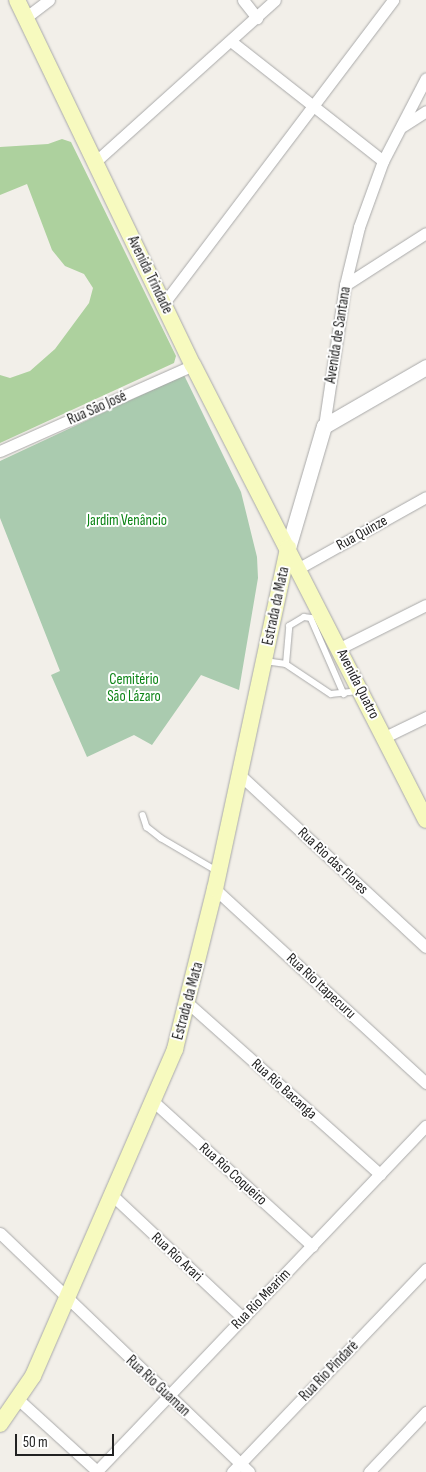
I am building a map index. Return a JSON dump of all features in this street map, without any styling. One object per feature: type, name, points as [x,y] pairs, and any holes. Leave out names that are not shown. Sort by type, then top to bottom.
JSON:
[{"type":"main road","name":"Avenida Trindade","points":[[17,0],[194,364],[288,548]]},
{"type":"main road","name":"Avenida Quatro","points":[[288,548],[426,820]]},
{"type":"main road","name":"Estrada da Mata","points":[[2,1417],[20,1401],[66,1300],[154,1102],[189,1004],[288,548]]},
{"type":"street","points":[[25,18],[48,0]]},
{"type":"street","points":[[243,0],[257,18]]},
{"type":"street","points":[[95,162],[232,42],[275,0]]},
{"type":"street","points":[[164,303],[313,109],[393,0]]},
{"type":"street","points":[[232,42],[313,109],[383,161]]},
{"type":"street","name":"Avenida de Santana","points":[[288,548],[324,426],[345,285],[383,161],[426,78]]},
{"type":"street","points":[[401,126],[426,111]]},
{"type":"street","points":[[345,285],[426,233]]},
{"type":"street","name":"Rua São José","points":[[0,451],[194,364]]},
{"type":"street","points":[[324,426],[426,367]]},
{"type":"street","name":"Rua Quinze","points":[[299,568],[426,498]]},
{"type":"street","points":[[340,648],[426,604]]},
{"type":"street","points":[[385,737],[426,717]]},
{"type":"street","name":"Rua Rio das Flores","points":[[240,774],[426,947]]},
{"type":"street","name":"Rua Rio Itapecuru","points":[[215,889],[426,1083]]},
{"type":"street","name":"Rua Rio Bacanga","points":[[189,1004],[380,1174]]},
{"type":"street","name":"Rua Rio Coqueiro","points":[[154,1102],[312,1246]]},
{"type":"street","name":"Rua Rio Mearim","points":[[96,1471],[426,1126]]},
{"type":"street","name":"Rua Rio Arari","points":[[112,1195],[243,1318]]},
{"type":"street","points":[[0,1233],[66,1300]]},
{"type":"street","name":"Rua Rio Pindaré","points":[[236,1468],[426,1269]]},
{"type":"street","name":"Rua Rio Guaman","points":[[66,1300],[168,1396],[236,1468],[249,1472]]},
{"type":"street","points":[[20,1401],[96,1471]]},
{"type":"street","points":[[369,1472],[426,1412]]},
{"type":"lane","points":[[286,664],[289,626],[308,617],[344,694]]},
{"type":"lane","points":[[265,661],[286,664],[322,691],[344,694],[361,690]]},
{"type":"lane","points":[[143,815],[148,827],[161,838],[219,872]]},
{"type":"green space","points":[[62,139],[71,142],[176,356],[174,363],[0,443],[0,375],[10,378],[30,371],[55,349],[89,303],[93,288],[84,274],[65,266],[52,250],[27,184],[0,195],[0,147],[48,144]]},
{"type":"green space","name":"Jardim Venâncio","points":[[184,375],[241,492],[257,557],[258,578],[239,690],[201,675],[152,745],[134,735],[87,757],[51,675],[60,671],[0,518],[0,461]]},
{"type":"park label","name":"Cemitério São Lázaro","points":[[134,688]]}]
